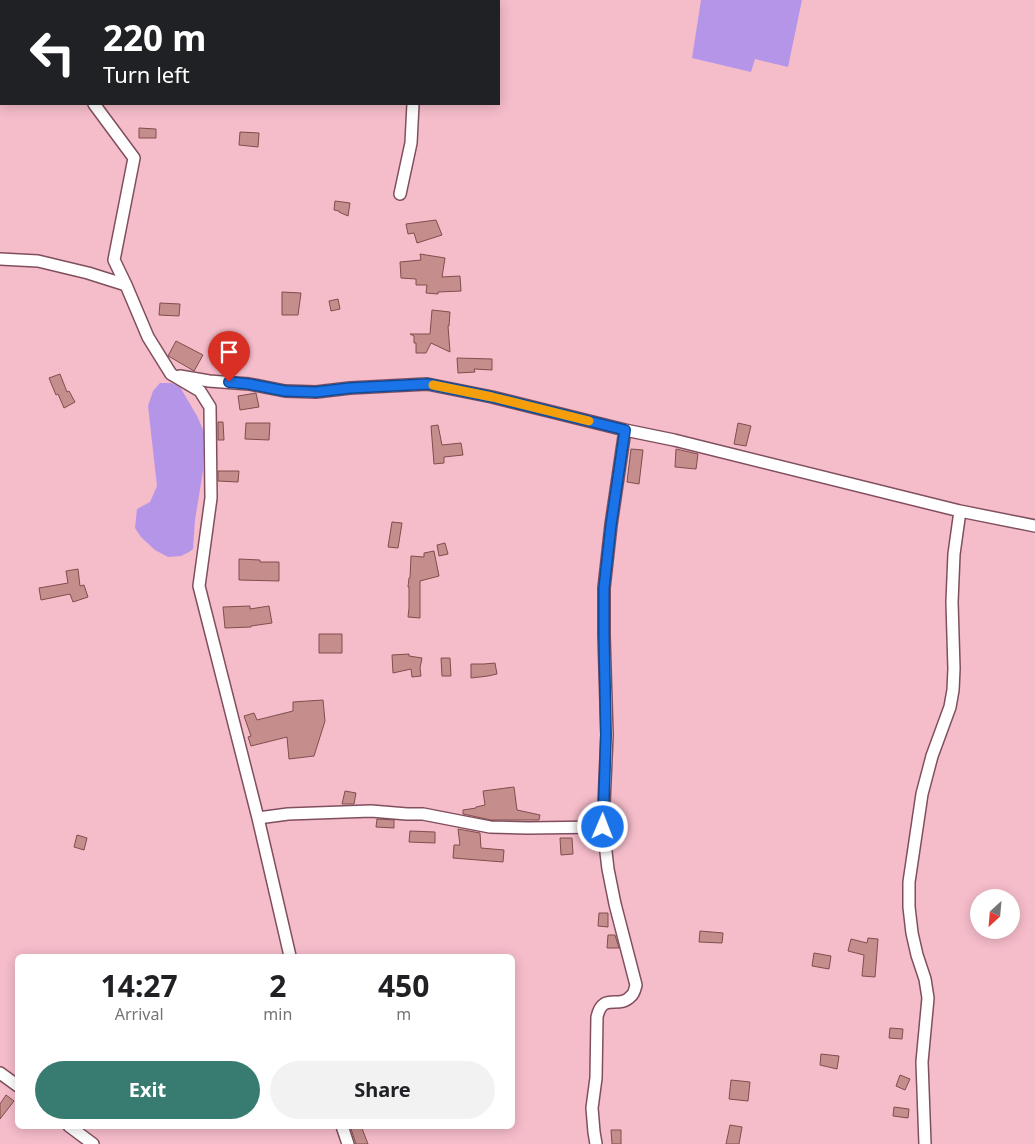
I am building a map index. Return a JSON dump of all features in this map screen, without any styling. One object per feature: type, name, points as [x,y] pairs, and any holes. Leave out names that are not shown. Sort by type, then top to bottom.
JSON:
[{"type":"street","points":[[95,105],[134,158],[114,260],[148,337],[171,374],[200,390],[210,408],[211,498],[199,586],[258,818],[290,954]]},
{"type":"street","points":[[400,194],[411,143],[413,105]]},
{"type":"street","points":[[0,259],[38,261],[88,273],[126,285]]},
{"type":"street","points":[[171,374],[209,381],[249,384],[300,392],[428,384],[492,397],[625,430],[674,440],[960,511],[1035,526]]},
{"type":"street","points":[[596,1144],[592,1108],[596,1078],[596,1017],[601,1005],[608,1002],[626,1000],[631,997],[636,985],[615,904],[608,870],[603,827],[606,735],[604,588],[625,430]]},
{"type":"street","points":[[925,1144],[922,1062],[928,998],[926,979],[917,955],[912,933],[909,882],[922,794],[932,756],[950,708],[953,690],[952,602],[954,554],[960,511]]},
{"type":"street","points":[[258,818],[288,814],[371,811],[424,814],[490,827],[603,827]]},
{"type":"street","points":[[0,1073],[15,1084]]},
{"type":"street","points":[[73,1129],[93,1144]]},
{"type":"street","points":[[343,1129],[348,1144]]},
{"type":"shaded area","points":[[701,0],[802,0],[788,67],[755,59],[751,72],[692,58]]},
{"type":"shaded area","points":[[160,383],[171,383],[180,387],[204,432],[203,471],[195,520],[193,549],[181,556],[168,557],[155,550],[141,537],[135,528],[137,509],[150,502],[157,486],[148,406],[153,391]]},
{"type":"building","points":[[139,128],[156,129],[156,138],[139,138]]},
{"type":"building","points":[[240,132],[259,133],[258,147],[239,145]]},
{"type":"building","points":[[335,201],[350,203],[348,216],[334,210]]},
{"type":"building","points":[[436,220],[442,235],[417,243],[414,233],[408,234],[406,224]]},
{"type":"building","points":[[420,254],[445,258],[442,277],[460,276],[461,291],[438,292],[438,294],[426,293],[427,285],[416,285],[416,279],[401,278],[400,262],[421,260]]},
{"type":"building","points":[[282,292],[301,293],[298,315],[282,315]]},
{"type":"building","points":[[338,299],[340,309],[331,311],[329,301]]},
{"type":"building","points":[[160,303],[180,304],[179,316],[159,315]]},
{"type":"building","points":[[432,310],[450,312],[448,326],[450,352],[431,343],[426,353],[416,353],[414,336],[410,334],[430,334]]},
{"type":"building","points":[[221,338],[233,339],[233,342],[247,345],[244,360],[230,358],[228,348],[219,349]]},
{"type":"building","points":[[176,341],[203,355],[194,371],[168,356]]},
{"type":"building","points":[[457,358],[492,359],[492,370],[474,369],[475,372],[458,373]]},
{"type":"building","points":[[60,374],[67,392],[69,391],[75,402],[64,408],[49,378]]},
{"type":"building","points":[[256,393],[259,407],[240,410],[238,396]]},
{"type":"building","points":[[218,422],[223,422],[224,440],[218,440]]},
{"type":"building","points":[[246,423],[270,423],[269,440],[245,439]]},
{"type":"building","points":[[738,423],[751,426],[746,446],[734,444]]},
{"type":"building","points":[[438,425],[442,445],[461,443],[463,455],[444,457],[444,463],[434,464],[431,426]]},
{"type":"building","points":[[631,449],[643,450],[639,484],[627,482]]},
{"type":"building","points":[[676,449],[698,454],[696,469],[675,467]]},
{"type":"building","points":[[218,471],[239,471],[238,482],[218,481]]},
{"type":"building","points":[[392,522],[402,523],[398,548],[388,547]]},
{"type":"building","points":[[445,543],[448,554],[439,556],[437,545]]},
{"type":"building","points":[[434,551],[439,576],[420,581],[420,618],[408,617],[411,556],[424,557],[424,553]]},
{"type":"building","points":[[239,559],[279,562],[279,581],[239,580]]},
{"type":"building","points":[[78,569],[80,586],[84,585],[88,597],[73,602],[70,594],[41,600],[39,588],[68,583],[66,571]]},
{"type":"building","points":[[250,606],[250,609],[269,606],[272,623],[251,627],[225,628],[223,607]]},
{"type":"building","points":[[319,634],[342,634],[342,653],[319,653]]},
{"type":"building","points":[[409,654],[409,656],[422,658],[421,676],[412,677],[411,669],[393,673],[392,655]]},
{"type":"building","points":[[441,658],[450,658],[451,676],[442,676]]},
{"type":"building","points":[[495,663],[497,674],[471,678],[471,664]]},
{"type":"building","points":[[323,700],[325,721],[314,756],[289,759],[287,737],[251,746],[248,737],[251,736],[244,716],[254,713],[257,720],[293,711],[293,702]]},
{"type":"building","points":[[514,787],[517,810],[540,815],[539,820],[491,820],[463,814],[463,810],[485,805],[483,791]]},
{"type":"building","points":[[345,791],[356,793],[354,804],[342,804]]},
{"type":"building","points":[[377,819],[394,820],[394,828],[376,827]]},
{"type":"building","points":[[458,829],[480,833],[481,848],[504,850],[503,862],[453,858],[454,845],[460,845]]},
{"type":"building","points":[[410,831],[435,832],[435,843],[409,842]]},
{"type":"building","points":[[77,835],[87,838],[84,850],[74,847]]},
{"type":"building","points":[[560,838],[572,838],[573,854],[561,855]]},
{"type":"building","points":[[599,913],[608,913],[608,927],[598,926]]},
{"type":"building","points":[[700,931],[723,933],[722,943],[699,942]]},
{"type":"building","points":[[608,935],[615,935],[619,948],[607,948]]},
{"type":"building","points":[[868,938],[878,939],[875,977],[862,976],[864,955],[848,951],[851,939],[867,943]]},
{"type":"building","points":[[814,953],[831,956],[829,969],[812,966]]},
{"type":"building","points":[[890,1028],[903,1029],[902,1039],[889,1038]]},
{"type":"building","points":[[821,1054],[839,1056],[837,1069],[820,1065]]},
{"type":"building","points":[[900,1075],[910,1079],[905,1090],[896,1086]]},
{"type":"building","points":[[731,1080],[750,1082],[748,1101],[729,1099]]},
{"type":"building","points":[[6,1095],[14,1101],[0,1119],[0,1104]]},
{"type":"building","points":[[894,1107],[909,1109],[908,1118],[893,1116]]},
{"type":"building","points":[[730,1125],[742,1127],[739,1144],[726,1144]]},
{"type":"building","points":[[351,1129],[362,1129],[368,1144],[356,1144]]},
{"type":"building","points":[[611,1130],[621,1130],[621,1144],[612,1144]]},
{"type":"slow traffic","points":[[433,385],[492,397],[589,421]]},
{"type":"route","points":[[229,382],[285,391],[316,392],[350,388],[428,384],[492,397],[625,430],[618,469],[604,588],[606,735],[603,827]]}]
